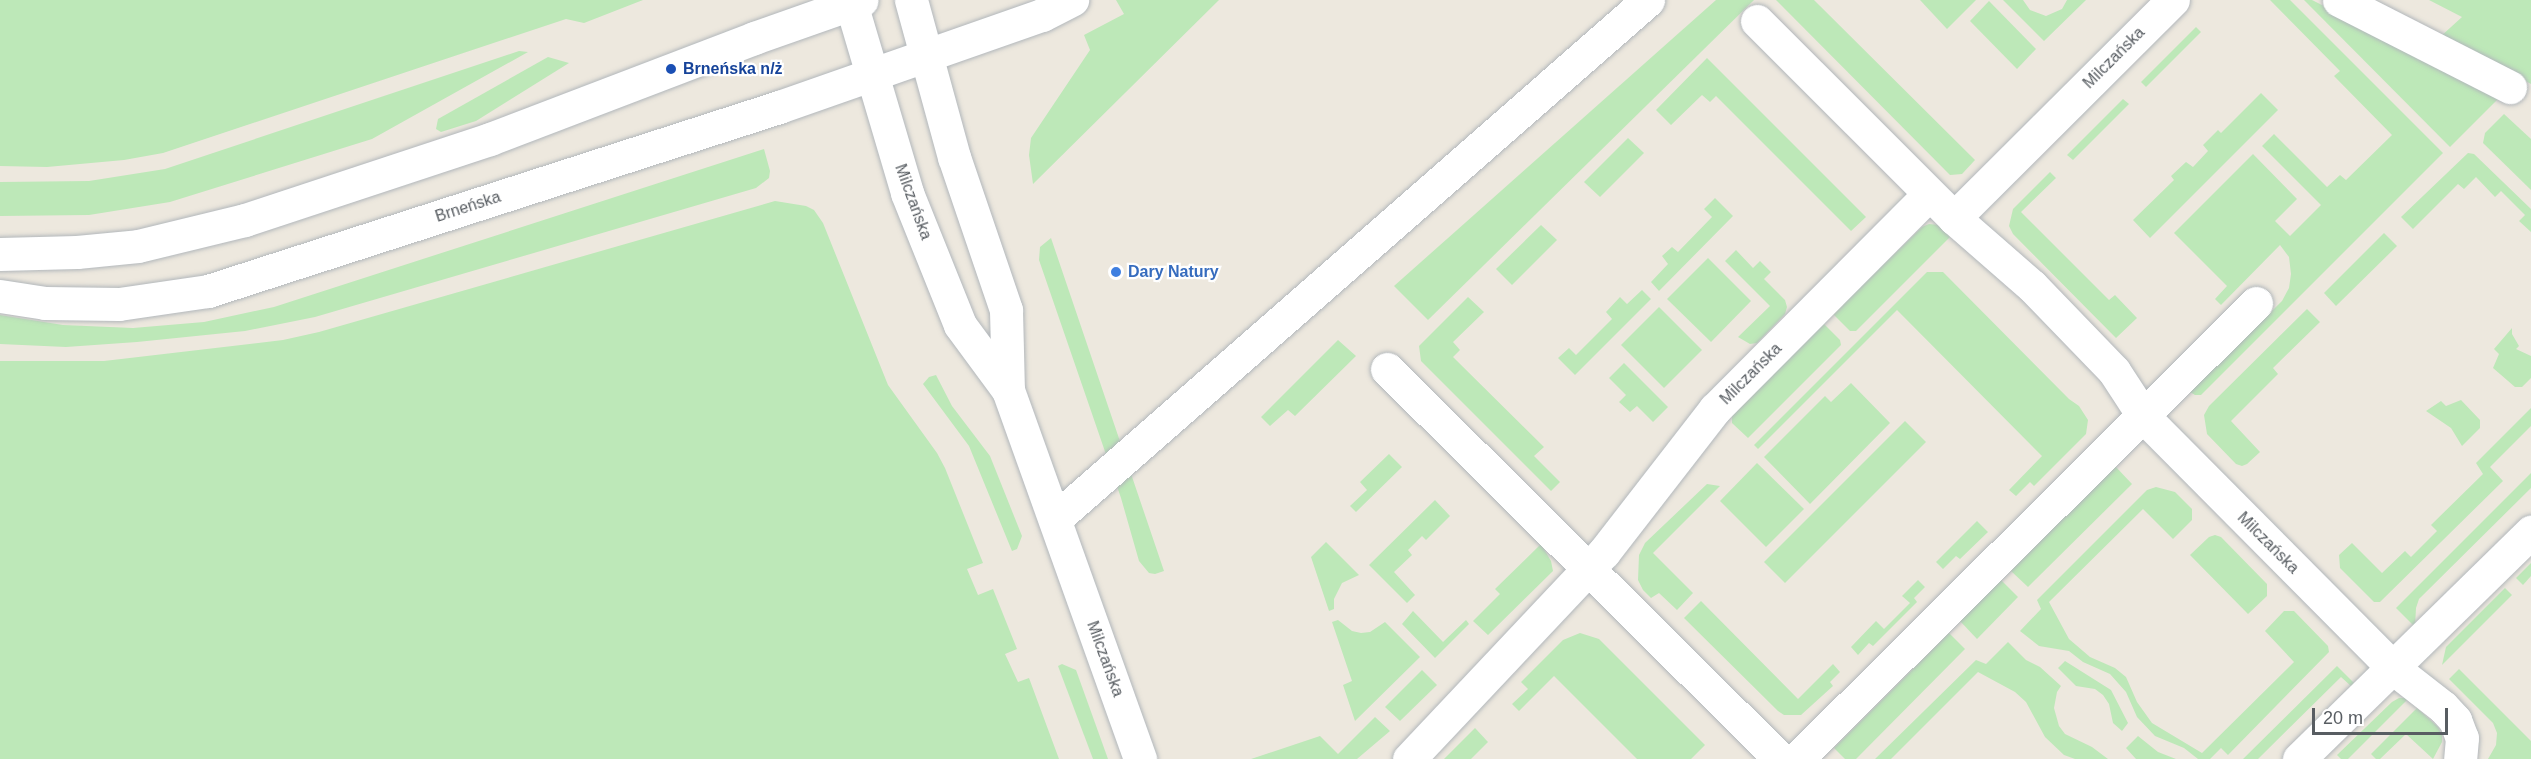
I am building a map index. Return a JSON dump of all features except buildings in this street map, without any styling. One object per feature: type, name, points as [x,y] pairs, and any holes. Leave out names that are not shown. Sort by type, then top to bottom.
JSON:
[{"type":"street","name":"Milczańska","points":[[911,0],[954,156],[1006,310],[1008,390]]},
{"type":"street","name":"Brneńska","points":[[0,296],[45,303],[119,304],[208,291],[768,111],[1042,15],[1072,0]]},
{"type":"street","points":[[1055,519],[1648,0]]},
{"type":"street","name":"Milczańska","points":[[1954,218],[2173,0]]},
{"type":"street","points":[[2339,0],[2510,87]]},
{"type":"street","name":"Milczańska","points":[[854,1],[907,193],[960,325],[1008,390],[1140,759]]},
{"type":"street","points":[[0,254],[77,252],[138,246],[245,220],[490,139],[854,1]]},
{"type":"street","name":"Milczańska","points":[[1758,21],[1929,194],[2032,286],[2114,371],[2144,417],[2393,668],[2418,686],[2455,720],[2462,738],[2460,759]]},
{"type":"street","name":"Milczańska","points":[[1409,759],[1589,568],[1715,409],[1929,194]]},
{"type":"street","points":[[1797,759],[2144,417],[2256,303]]},
{"type":"street","points":[[1387,369],[1780,759]]},
{"type":"street","points":[[2299,759],[2531,532]]},
{"type":"green space","points":[[0,0],[643,0],[584,23],[566,19],[163,153],[124,160],[47,167],[0,166]]},
{"type":"green space","points":[[1116,0],[1219,0],[1033,184],[1029,155],[1031,138],[1090,50],[1084,35],[1124,14]]},
{"type":"green space","points":[[1716,0],[1754,0],[1428,320],[1394,286]]},
{"type":"green space","points":[[1776,0],[1814,0],[1975,160],[1962,174],[1950,175]]},
{"type":"green space","points":[[1920,0],[1976,0],[1947,29]]},
{"type":"green space","points":[[2003,0],[2023,0],[2030,10],[2046,16],[2062,9],[2067,0],[2086,0],[2044,41]]},
{"type":"green space","points":[[2270,0],[2290,0],[2443,153],[2201,395],[2195,395],[2190,392],[2282,301],[2289,288],[2291,274],[2289,257],[2280,245],[2221,305],[2215,299],[2227,286],[2174,233],[2253,154],[2297,199],[2275,221],[2290,236],[2321,205],[2262,146],[2274,134],[2327,187],[2340,175],[2346,180],[2392,135],[2334,76],[2340,71]]},
{"type":"green space","points":[[2304,0],[2312,0],[2501,96],[2450,147]]},
{"type":"green space","points":[[2429,0],[2531,0],[2531,84],[2440,37],[2462,17]]},
{"type":"green space","points":[[1989,1],[2036,49],[2017,69],[1970,21]]},
{"type":"green space","points":[[2196,27],[2201,32],[2146,87],[2141,82]]},
{"type":"green space","points":[[519,51],[528,52],[372,139],[170,202],[89,215],[0,216],[0,182],[89,181],[165,169]]},
{"type":"green space","points":[[548,57],[569,63],[476,121],[441,132],[436,129],[438,119]]},
{"type":"green space","points":[[1707,58],[1866,217],[1851,231],[1716,96],[1710,102],[1702,95],[1671,125],[1656,110]]},
{"type":"green space","points":[[2261,93],[2278,110],[2150,238],[2133,220],[2174,180],[2171,176],[2186,162],[2193,167],[2208,151],[2203,145],[2218,130],[2221,133]]},
{"type":"green space","points":[[2123,99],[2129,104],[2073,160],[2067,155]]},
{"type":"green space","points":[[2504,114],[2531,139],[2531,190],[2483,143],[2485,133]]},
{"type":"green space","points":[[1628,138],[1644,153],[1600,197],[1584,182]]},
{"type":"green space","points":[[764,149],[770,171],[769,178],[756,188],[315,317],[245,331],[137,342],[66,347],[0,344],[0,315],[63,325],[133,328],[204,322],[274,307]]},
{"type":"green space","points":[[2468,153],[2474,154],[2531,209],[2531,232],[2519,221],[2525,215],[2501,191],[2495,197],[2476,177],[2464,189],[2458,184],[2413,229],[2401,217]]},
{"type":"green space","points":[[2050,172],[2056,178],[2021,212],[2109,300],[2115,295],[2137,318],[2116,338],[2013,234],[2009,226],[2013,209]]},
{"type":"green space","points":[[1715,198],[1733,216],[1659,291],[1651,282],[1668,264],[1662,256],[1672,247],[1678,252],[1712,217],[1704,209]]},
{"type":"green space","points":[[775,201],[806,206],[814,210],[823,223],[888,385],[937,453],[945,468],[983,563],[967,569],[978,595],[993,589],[1017,649],[1005,654],[1018,682],[1029,678],[1059,759],[0,759],[0,361],[104,361],[283,340],[319,332]]},
{"type":"green space","points":[[1929,224],[1939,225],[1950,237],[1856,331],[1850,331],[1833,314],[1922,227]]},
{"type":"green space","points":[[1541,225],[1557,240],[1512,285],[1496,269]]},
{"type":"green space","points":[[2384,233],[2397,246],[2336,306],[2324,293]]},
{"type":"green space","points":[[1051,238],[1164,571],[1155,574],[1149,573],[1139,561],[1121,498],[1039,260],[1040,247]]},
{"type":"green space","points":[[1736,250],[1753,268],[1760,261],[1771,272],[1764,279],[1785,300],[1787,307],[1785,314],[1757,343],[1750,344],[1738,337],[1770,306],[1725,261]]},
{"type":"green space","points":[[1708,258],[1751,301],[1711,342],[1667,299]]},
{"type":"green space","points":[[1927,272],[1943,272],[2069,399],[2079,406],[2088,420],[2086,434],[2034,486],[2030,482],[2016,496],[2009,490],[2042,456],[1897,310],[1758,449],[1754,445]]},
{"type":"green space","points":[[1642,290],[1651,299],[1575,375],[1558,358],[1569,348],[1576,355],[1612,319],[1606,312],[1620,297],[1627,304]]},
{"type":"green space","points":[[1468,297],[1484,312],[1453,342],[1460,350],[1453,357],[1544,447],[1534,456],[1560,482],[1551,491],[1421,361],[1419,346]]},
{"type":"green space","points":[[1659,307],[1702,350],[1664,388],[1621,345]]},
{"type":"green space","points":[[2307,309],[2320,322],[2273,368],[2278,374],[2231,421],[2260,452],[2247,464],[2242,466],[2236,464],[2207,434],[2204,415],[2209,406]]},
{"type":"green space","points":[[1824,324],[1840,340],[1841,345],[1748,438],[1732,423],[1732,415]]},
{"type":"green space","points":[[2512,328],[2512,334],[2519,346],[2516,349],[2531,356],[2531,378],[2522,387],[2515,387],[2493,368],[2499,354],[2494,349]]},
{"type":"green space","points":[[1338,340],[1356,356],[1295,416],[1288,410],[1270,426],[1261,417]]},
{"type":"green space","points":[[1624,363],[1668,407],[1653,422],[1637,406],[1630,412],[1619,402],[1626,395],[1609,378]]},
{"type":"green space","points":[[936,375],[952,406],[990,456],[1022,536],[1017,549],[1012,551],[969,446],[923,384],[929,377]]},
{"type":"green space","points":[[1851,383],[1890,423],[1810,504],[1764,457],[1825,396],[1831,402]]},
{"type":"green space","points":[[2461,400],[2480,420],[2480,428],[2462,446],[2451,428],[2426,411],[2441,401],[2446,406]]},
{"type":"green space","points":[[2531,408],[2531,426],[2490,467],[2503,481],[2380,602],[2374,602],[2340,568],[2339,555],[2352,543],[2382,573],[2405,551],[2411,557],[2437,531],[2431,525],[2483,474],[2476,463]]},
{"type":"green space","points":[[1905,421],[1926,442],[1785,583],[1764,562]]},
{"type":"green space","points":[[1389,454],[1402,467],[1356,512],[1350,506],[1367,490],[1360,482]]},
{"type":"green space","points":[[1757,463],[1804,509],[1766,547],[1720,501]]},
{"type":"green space","points":[[2115,466],[2132,484],[2028,587],[2011,571]]},
{"type":"green space","points":[[2531,473],[2531,488],[2419,599],[2415,627],[2396,608]]},
{"type":"green space","points":[[1707,484],[1720,486],[1653,553],[1693,593],[1677,610],[1659,593],[1651,598],[1643,590],[1638,580],[1639,555],[1645,543]]},
{"type":"green space","points":[[2156,487],[2175,492],[2192,509],[2192,520],[2173,539],[2143,509],[2049,602],[2069,639],[2090,657],[2115,668],[2126,677],[2137,702],[2152,723],[2202,753],[2294,662],[2265,631],[2284,611],[2294,611],[2328,646],[2329,652],[2228,755],[2221,748],[2210,759],[2198,759],[2184,748],[2155,736],[2137,717],[2126,692],[2110,674],[2083,662],[2069,651],[2039,646],[2020,631],[2041,609],[2037,600],[2147,490]]},
{"type":"green space","points":[[1435,500],[1450,516],[1426,540],[1422,536],[1408,550],[1412,555],[1394,572],[1415,595],[1407,603],[1369,565]]},
{"type":"green space","points":[[1977,521],[1988,532],[1960,559],[1956,556],[1943,569],[1936,562]]},
{"type":"green space","points":[[2215,535],[2221,537],[2267,584],[2267,596],[2248,614],[2190,555],[2209,537]]},
{"type":"green space","points":[[1326,542],[1359,575],[1342,583],[1334,599],[1334,609],[1329,611],[1311,557]]},
{"type":"green space","points":[[1541,544],[1551,561],[1553,571],[1488,635],[1473,621],[1500,594],[1495,589]]},
{"type":"green space","points":[[2531,563],[2531,576],[2523,585],[2516,578]]},
{"type":"green space","points":[[1918,580],[1925,587],[1914,598],[1917,602],[1873,646],[1869,643],[1858,655],[1851,647],[1876,621],[1884,629],[1910,603],[1902,596]]},
{"type":"green space","points":[[2001,580],[2018,597],[1977,639],[1960,621]]},
{"type":"green space","points":[[2505,588],[2512,595],[2442,665],[2446,647]]},
{"type":"green space","points":[[1701,601],[1798,699],[1833,664],[1840,672],[1830,682],[1833,686],[1801,715],[1784,715],[1684,618]]},
{"type":"green space","points":[[1413,611],[1443,642],[1466,620],[1469,624],[1435,658],[1402,624]]},
{"type":"green space","points":[[1338,620],[1352,631],[1361,633],[1370,632],[1385,622],[1420,657],[1355,721],[1343,685],[1352,681],[1332,622]]},
{"type":"green space","points":[[1580,633],[1599,639],[1705,745],[1691,759],[1637,759],[1554,676],[1519,711],[1512,704],[1528,689],[1521,682],[1563,640]]},
{"type":"green space","points":[[1949,633],[1965,649],[1856,759],[1845,759],[1834,748]]},
{"type":"green space","points":[[2008,642],[2026,660],[2040,667],[2061,686],[2057,692],[2054,708],[2059,726],[2065,734],[2092,747],[2108,759],[2075,759],[2064,755],[2045,737],[2026,702],[2015,692],[1978,672],[1891,759],[1875,759],[1976,660],[1986,664]]},
{"type":"green space","points":[[2065,661],[2111,690],[2128,723],[2122,731],[2113,723],[2109,704],[2103,695],[2095,689],[2076,686],[2058,668]]},
{"type":"green space","points":[[1062,664],[1076,670],[1108,759],[1093,759],[1058,666]]},
{"type":"green space","points":[[2337,666],[2357,686],[2351,686],[2341,677],[2258,759],[2243,759]]},
{"type":"green space","points":[[2459,669],[2531,741],[2531,759],[2488,759],[2496,745],[2497,733],[2493,723],[2449,679]]},
{"type":"green space","points":[[1422,670],[1437,685],[1400,721],[1385,707]]},
{"type":"green space","points":[[2399,698],[2409,698],[2348,759],[2341,759],[2337,755],[2392,702]]},
{"type":"green space","points":[[2417,708],[2438,727],[2442,735],[2442,742],[2433,759],[2406,734],[2380,759],[2376,759],[2371,754]]},
{"type":"green space","points":[[1375,717],[1390,731],[1357,759],[1251,759],[1320,736],[1338,754]]},
{"type":"green space","points":[[1475,728],[1488,742],[1471,759],[1444,759]]},
{"type":"green space","points":[[2138,736],[2158,752],[2176,759],[2136,759],[2126,748]]},
{"type":"place","name":"Brneńska n/ż","points":[[671,69]]},
{"type":"place","name":"Dary Natury","points":[[1116,272]]}]
